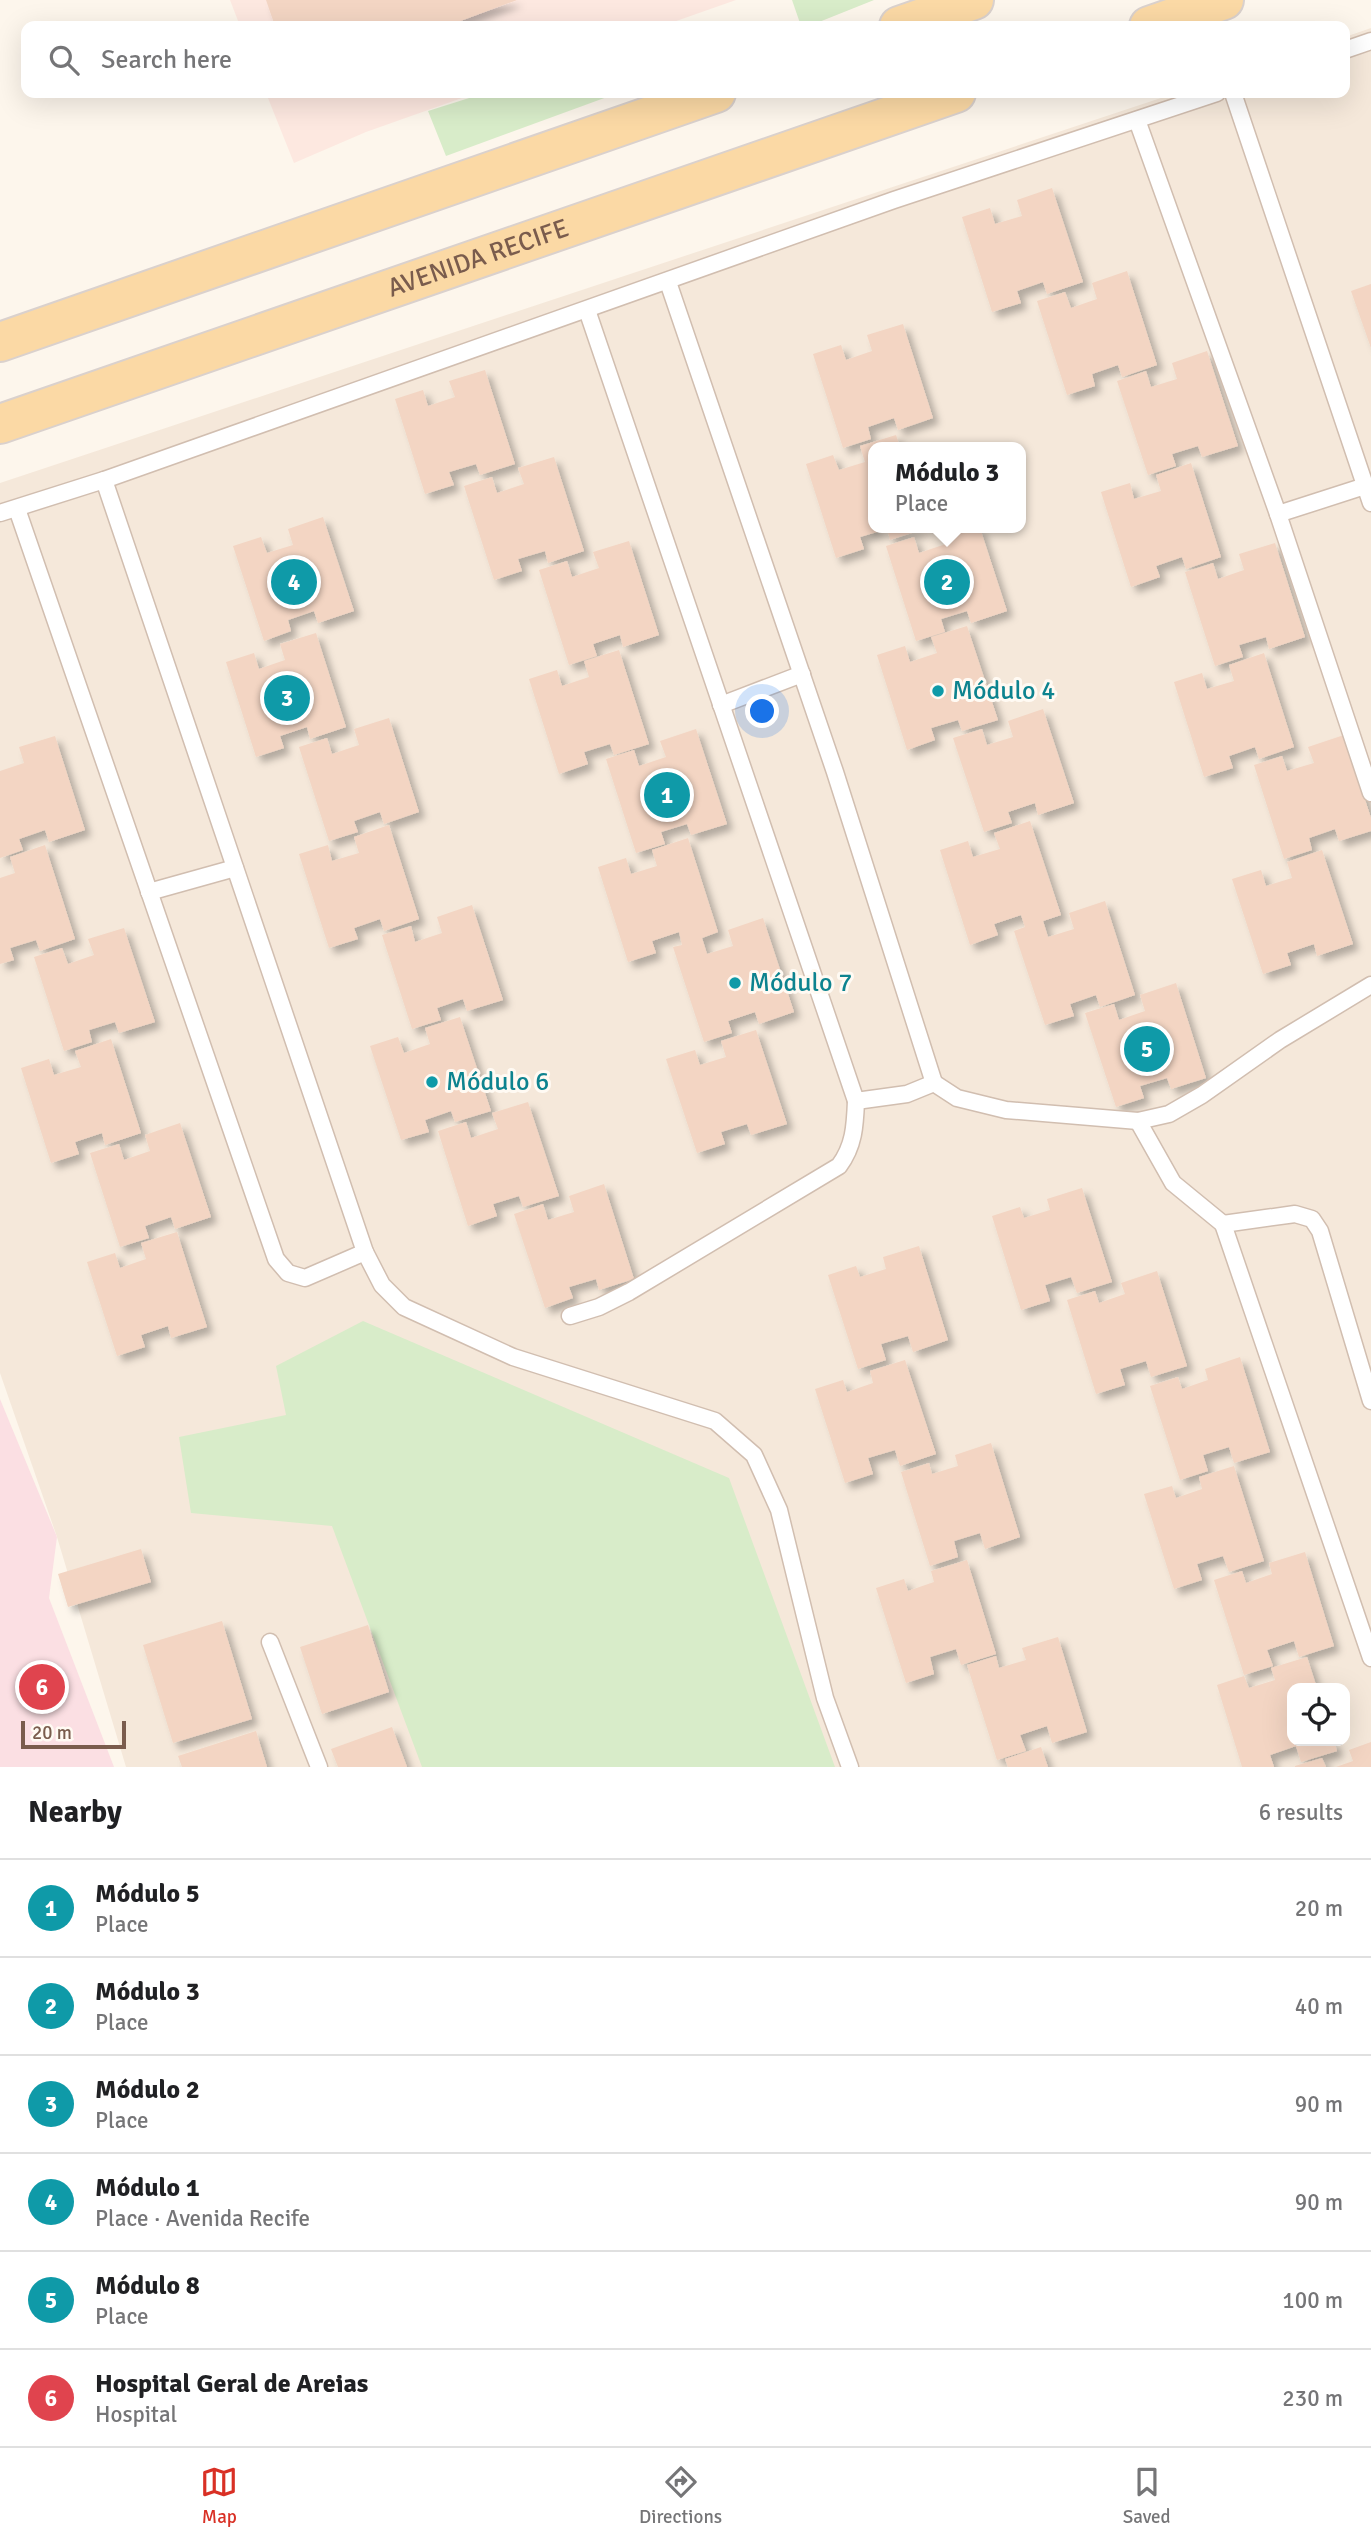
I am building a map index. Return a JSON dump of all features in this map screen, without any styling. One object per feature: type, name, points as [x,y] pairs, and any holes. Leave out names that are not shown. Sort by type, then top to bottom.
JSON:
[{"type":"main road","points":[[908,16],[974,0]]},
{"type":"main road","points":[[1147,21],[1174,0]]},
{"type":"main road","points":[[1163,21],[1224,0]]},
{"type":"main road","points":[[0,342],[702,98]]},
{"type":"main road","name":"AVENIDA RECIFE","points":[[0,424],[942,98]]},
{"type":"lane","points":[[1350,48],[1371,41]]},
{"type":"lane","points":[[0,513],[104,480],[894,200],[1202,98]]},
{"type":"lane","points":[[1235,98],[1371,503]]},
{"type":"lane","points":[[1137,120],[1278,514],[1371,793]]},
{"type":"lane","points":[[668,282],[802,674],[934,1083],[957,1098],[1006,1111],[1138,1121],[1169,1114],[1202,1095],[1280,1040],[1371,985]]},
{"type":"lane","points":[[570,1316],[599,1307],[629,1292],[839,1166],[850,1152],[855,1129],[856,1101],[587,310]]},
{"type":"lane","points":[[104,480],[365,1252],[382,1285],[404,1307],[513,1357],[715,1421],[754,1455],[779,1510],[825,1698],[850,1767]]},
{"type":"lane","points":[[1278,514],[1365,486]]},
{"type":"lane","points":[[17,509],[276,1259],[288,1273],[305,1278],[365,1252]]},
{"type":"lane","points":[[721,705],[802,674]]},
{"type":"lane","points":[[149,892],[235,868]]},
{"type":"lane","points":[[856,1101],[907,1094],[934,1083]]},
{"type":"lane","points":[[1138,1121],[1173,1184],[1223,1224],[1368,1638],[1371,1658]]},
{"type":"lane","points":[[1223,1224],[1295,1214],[1312,1219],[1320,1231],[1371,1401]]},
{"type":"lane","points":[[270,1642],[319,1767]]},
{"type":"shaded area","points":[[230,0],[736,0],[676,21],[238,21]]},
{"type":"shaded area","points":[[1371,28],[1371,1767],[126,1767],[57,1537],[0,1373],[0,483],[1161,98],[1350,98],[1350,35]]},
{"type":"shaded area","points":[[268,98],[462,98],[366,132],[294,163]]},
{"type":"shaded area","points":[[0,1399],[57,1537],[49,1598],[114,1767],[0,1767]]},
{"type":"green space","points":[[792,0],[874,0],[822,21],[799,21]]},
{"type":"green space","points":[[469,98],[604,98],[446,156],[428,111]]},
{"type":"green space","points":[[363,1321],[729,1478],[835,1767],[422,1767],[332,1526],[191,1513],[179,1437],[286,1415],[276,1366]]},
{"type":"building","points":[[266,0],[517,0],[460,21],[273,21]]},
{"type":"building","points":[[1052,188],[1083,282],[1047,294],[1043,282],[1017,291],[1021,303],[992,312],[962,217],[990,208],[995,224],[1022,216],[1017,200]]},
{"type":"building","points":[[1127,271],[1157,365],[1122,377],[1118,365],[1092,374],[1095,386],[1067,395],[1037,301],[1065,292],[1071,308],[1097,299],[1092,283]]},
{"type":"building","points":[[1371,284],[1371,348],[1351,291]]},
{"type":"building","points":[[903,324],[933,418],[898,430],[894,418],[868,427],[871,439],[843,448],[813,354],[841,345],[846,360],[872,351],[867,335]]},
{"type":"building","points":[[1207,351],[1238,446],[1202,457],[1198,446],[1172,454],[1176,466],[1148,475],[1117,381],[1146,371],[1151,387],[1177,379],[1172,363]]},
{"type":"building","points":[[485,370],[515,464],[480,475],[476,464],[449,472],[454,485],[425,494],[395,399],[423,390],[428,406],[455,397],[449,381]]},
{"type":"building","points":[[896,435],[898,442],[873,442]]},
{"type":"building","points":[[868,444],[868,533],[874,533],[860,537],[864,549],[836,558],[806,464],[833,455],[839,470],[865,462],[860,446]]},
{"type":"building","points":[[554,457],[584,551],[548,563],[545,551],[518,559],[522,571],[494,580],[464,486],[492,477],[497,493],[524,484],[518,468]]},
{"type":"building","points":[[1191,463],[1221,557],[1186,569],[1182,557],[1156,566],[1160,577],[1131,587],[1101,492],[1130,483],[1134,499],[1161,491],[1156,475]]},
{"type":"building","points":[[323,517],[354,611],[318,623],[314,611],[288,620],[291,631],[264,641],[233,546],[261,537],[267,553],[293,545],[288,529]]},
{"type":"building","points":[[888,533],[912,533],[890,540]]},
{"type":"building","points":[[942,533],[982,533],[1007,611],[971,623],[967,611],[941,619],[945,632],[916,641],[886,546],[914,537],[919,553],[946,544]]},
{"type":"building","points":[[629,541],[659,635],[623,647],[620,635],[593,644],[597,656],[569,665],[539,570],[567,561],[572,577],[599,568],[593,552]]},
{"type":"building","points":[[1275,543],[1305,637],[1269,649],[1266,637],[1239,645],[1243,657],[1215,666],[1185,572],[1213,563],[1218,579],[1244,570],[1239,554]]},
{"type":"building","name":"Módulo 4","points":[[967,626],[998,720],[962,731],[958,720],[931,728],[935,740],[907,750],[877,655],[905,646],[910,662],[937,653],[931,637]]},
{"type":"building","points":[[316,633],[346,727],[310,739],[307,727],[280,736],[284,748],[256,757],[226,662],[254,653],[259,669],[285,660],[280,644]]},
{"type":"building","points":[[619,650],[649,744],[614,755],[610,744],[584,752],[588,764],[559,774],[529,679],[557,670],[562,686],[589,677],[584,661]]},
{"type":"building","points":[[1264,653],[1294,747],[1259,759],[1255,747],[1229,756],[1233,768],[1204,777],[1174,682],[1202,673],[1207,689],[1234,681],[1229,665]]},
{"type":"building","points":[[1043,709],[1074,803],[1038,815],[1035,803],[1008,812],[1012,823],[984,832],[953,738],[982,729],[987,745],[1013,737],[1008,721]]},
{"type":"building","points":[[389,718],[419,812],[384,824],[380,812],[354,821],[358,832],[329,841],[299,747],[327,738],[332,754],[359,745],[354,729]]},
{"type":"building","points":[[696,729],[727,824],[691,835],[687,824],[661,832],[665,844],[636,853],[606,759],[634,750],[639,766],[666,757],[660,741]]},
{"type":"building","points":[[1344,735],[1371,818],[1371,831],[1339,841],[1335,829],[1309,838],[1312,850],[1284,859],[1254,765],[1282,756],[1287,771],[1314,763],[1308,747]]},
{"type":"building","points":[[55,736],[85,830],[49,842],[45,830],[19,839],[23,850],[0,858],[0,771],[24,763],[19,747]]},
{"type":"building","points":[[1030,821],[1061,915],[1043,921],[1048,937],[1074,929],[1069,913],[1105,901],[1135,995],[1100,1007],[1096,995],[1070,1004],[1074,1016],[1045,1025],[1014,931],[1025,927],[1021,915],[994,924],[998,935],[970,945],[940,850],[968,841],[973,857],[1000,849],[994,833]]},
{"type":"building","points":[[389,825],[419,919],[384,931],[380,919],[354,928],[358,939],[329,948],[299,854],[328,845],[332,861],[359,853],[354,837]]},
{"type":"building","points":[[688,838],[718,932],[702,938],[707,954],[733,946],[728,930],[763,918],[794,1012],[759,1024],[755,1012],[728,1021],[732,1033],[704,1042],[673,947],[682,945],[679,932],[652,941],[656,953],[628,962],[598,867],[626,858],[631,874],[657,866],[652,850]]},
{"type":"building","points":[[45,845],[75,939],[40,951],[36,940],[10,948],[14,960],[0,964],[0,878],[15,873],[10,857]]},
{"type":"building","points":[[1322,850],[1353,944],[1317,956],[1314,944],[1287,953],[1291,965],[1263,974],[1232,879],[1261,870],[1266,886],[1292,878],[1287,862]]},
{"type":"building","points":[[472,905],[503,1000],[467,1011],[463,999],[437,1008],[441,1020],[412,1029],[382,935],[411,926],[415,942],[442,933],[437,917]]},
{"type":"building","points":[[124,928],[155,1022],[119,1033],[115,1022],[89,1030],[92,1042],[64,1051],[34,957],[62,948],[68,964],[94,955],[88,939]]},
{"type":"building","points":[[1176,983],[1206,1078],[1171,1089],[1167,1078],[1140,1086],[1144,1098],[1116,1107],[1085,1013],[1114,1004],[1119,1020],[1145,1011],[1140,995]]},
{"type":"building","name":"Módulo 6","points":[[460,1017],[491,1111],[455,1122],[451,1111],[425,1120],[429,1132],[401,1140],[370,1046],[398,1037],[404,1053],[430,1044],[425,1028]]},
{"type":"building","points":[[756,1030],[787,1124],[751,1135],[747,1124],[721,1132],[725,1144],[697,1153],[666,1059],[695,1050],[700,1065],[726,1057],[721,1041]]},
{"type":"building","points":[[111,1039],[141,1133],[105,1145],[102,1133],[75,1142],[79,1154],[51,1163],[21,1068],[49,1059],[54,1075],[81,1067],[75,1051]]},
{"type":"building","points":[[528,1102],[559,1196],[523,1207],[519,1196],[493,1204],[497,1216],[468,1226],[438,1131],[466,1122],[471,1138],[498,1129],[492,1113]]},
{"type":"building","points":[[180,1123],[211,1217],[175,1229],[171,1217],[145,1226],[149,1238],[120,1247],[90,1153],[119,1144],[124,1160],[150,1151],[145,1135]]},
{"type":"building","points":[[604,1184],[634,1279],[599,1290],[596,1279],[569,1287],[573,1298],[545,1308],[514,1214],[543,1204],[548,1220],[574,1212],[569,1196]]},
{"type":"building","points":[[1082,1188],[1112,1282],[1077,1293],[1071,1277],[1045,1285],[1050,1301],[1021,1310],[992,1216],[1020,1207],[1024,1218],[1050,1210],[1047,1199]]},
{"type":"building","points":[[177,1232],[207,1327],[171,1338],[168,1326],[141,1335],[145,1347],[117,1356],[87,1262],[115,1253],[120,1268],[146,1259],[141,1243]]},
{"type":"building","points":[[919,1246],[948,1340],[913,1352],[908,1336],[881,1344],[886,1360],[858,1369],[828,1275],[856,1266],[860,1277],[886,1269],[883,1257]]},
{"type":"building","points":[[1157,1271],[1187,1366],[1151,1377],[1146,1361],[1120,1369],[1125,1385],[1096,1394],[1067,1300],[1095,1291],[1099,1303],[1125,1294],[1121,1283]]},
{"type":"building","points":[[1240,1357],[1270,1452],[1234,1463],[1229,1447],[1203,1455],[1208,1471],[1180,1480],[1150,1386],[1178,1377],[1182,1389],[1208,1380],[1205,1369]]},
{"type":"building","points":[[905,1360],[936,1454],[900,1466],[895,1450],[868,1458],[873,1474],[845,1483],[815,1389],[843,1380],[847,1392],[873,1383],[870,1371]]},
{"type":"building","points":[[991,1443],[1020,1537],[985,1549],[980,1533],[954,1541],[958,1557],[930,1566],[901,1472],[929,1463],[932,1474],[958,1466],[955,1455]]},
{"type":"building","points":[[1234,1466],[1264,1561],[1229,1572],[1223,1556],[1197,1564],[1202,1580],[1174,1589],[1144,1494],[1172,1486],[1176,1498],[1202,1489],[1199,1477]]},
{"type":"building","points":[[141,1549],[151,1582],[68,1607],[58,1574]]},
{"type":"building","points":[[1305,1552],[1334,1646],[1299,1657],[1294,1641],[1267,1650],[1273,1666],[1244,1675],[1214,1580],[1242,1571],[1246,1583],[1272,1574],[1269,1563]]},
{"type":"building","points":[[967,1560],[996,1654],[961,1665],[956,1649],[930,1657],[934,1674],[906,1683],[876,1588],[904,1579],[908,1591],[934,1582],[931,1571]]},
{"type":"building","points":[[222,1621],[252,1719],[173,1743],[143,1645]]},
{"type":"building","points":[[368,1625],[389,1692],[322,1714],[300,1647]]},
{"type":"building","points":[[1058,1637],[1087,1732],[1052,1743],[1047,1726],[1020,1735],[1026,1751],[997,1760],[967,1665],[996,1656],[999,1668],[1026,1660],[1022,1648]]},
{"type":"building","points":[[1307,1657],[1315,1683],[1287,1683],[1287,1746],[1296,1746],[1270,1755],[1274,1767],[1242,1767],[1217,1685],[1244,1676],[1249,1688],[1275,1680],[1271,1668]]},
{"type":"building","points":[[392,1727],[407,1767],[338,1767],[331,1749]]},
{"type":"building","points":[[256,1731],[267,1767],[182,1767],[178,1756]]},
{"type":"building","points":[[1371,1742],[1371,1767],[1336,1767],[1353,1761],[1349,1750]]},
{"type":"building","points":[[1296,1746],[1336,1746],[1337,1751],[1301,1762]]},
{"type":"building","points":[[1041,1747],[1048,1767],[1008,1767],[1005,1759]]},
{"type":"building","points":[[1322,1758],[1326,1767],[1295,1767],[1295,1766]]},
{"type":"place","name":"Módulo 1","points":[[294,582]]},
{"type":"place","name":"Módulo 3","points":[[947,582]]},
{"type":"place","name":"Módulo 4","points":[[938,691]]},
{"type":"place","name":"Módulo 2","points":[[287,698]]},
{"type":"place","name":"Módulo 5","points":[[667,795]]},
{"type":"place","name":"Módulo 7","points":[[735,983]]},
{"type":"place","name":"Módulo 8","points":[[1147,1049]]},
{"type":"place","name":"Módulo 6","points":[[432,1082]]},
{"type":"place","name":"Hospital Geral de Areias","points":[[42,1687]]}]
